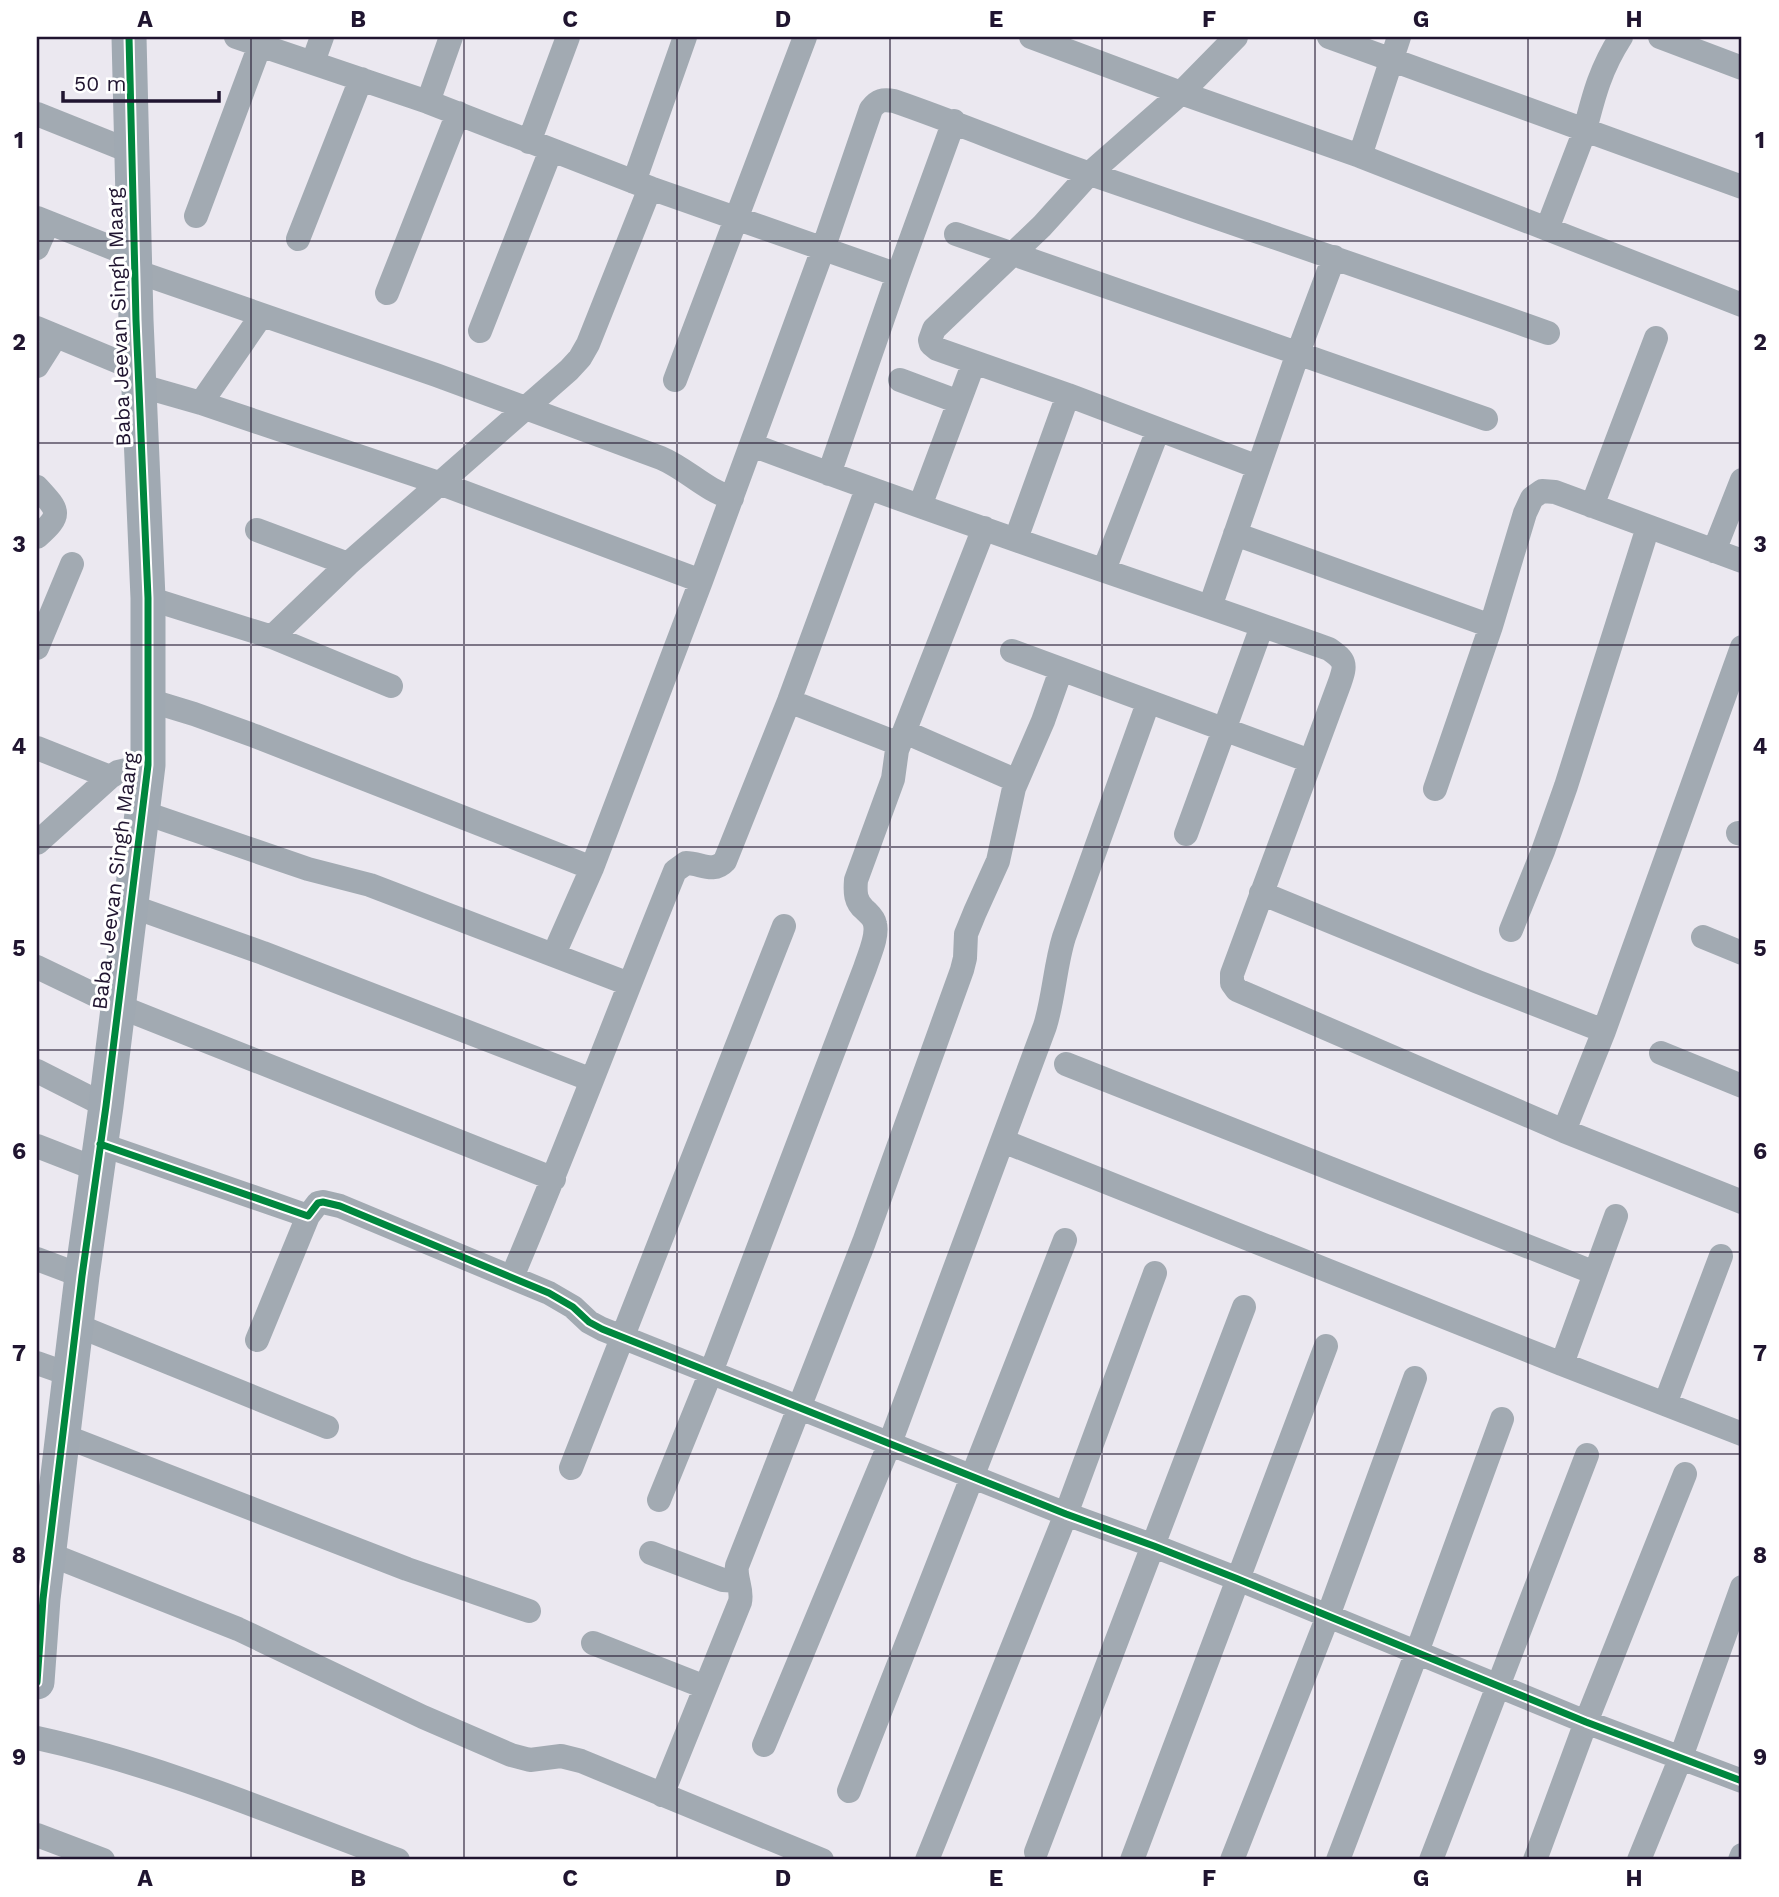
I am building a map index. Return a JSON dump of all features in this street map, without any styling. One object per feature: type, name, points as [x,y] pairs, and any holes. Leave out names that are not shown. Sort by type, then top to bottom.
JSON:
[{"type":"street","name":"Baba Jeevan Singh Maarg","points":[[37,1682],[40,1598],[49,1553],[47,1495],[64,1436],[148,765],[148,598],[138,378],[129,37]]},
{"type":"street","points":[[236,37],[428,102],[642,185],[898,275]]},
{"type":"street","points":[[313,62],[322,37]]},
{"type":"street","points":[[428,102],[451,37]]},
{"type":"street","points":[[480,331],[540,146],[568,37]]},
{"type":"street","points":[[272,637],[348,564],[580,358],[588,344],[642,185],[685,37]]},
{"type":"street","points":[[675,380],[805,37]]},
{"type":"street","points":[[1031,37],[1360,156],[1742,305]]},
{"type":"street","points":[[1236,37],[1181,93],[1089,174],[1042,226],[934,329],[930,340],[934,347],[1258,467]]},
{"type":"street","points":[[1329,37],[1742,187]]},
{"type":"street","points":[[1360,156],[1399,37]]},
{"type":"street","points":[[1547,229],[1585,130],[1593,96],[1607,59],[1621,37]]},
{"type":"street","points":[[1660,37],[1742,68]]},
{"type":"street","points":[[196,216],[260,45]]},
{"type":"street","points":[[298,239],[361,79]]},
{"type":"street","points":[[554,954],[592,868],[701,581],[872,109],[877,102],[884,99],[894,101],[954,121],[1089,174],[1548,333]]},
{"type":"street","points":[[387,293],[458,113]]},
{"type":"street","points":[[37,114],[132,152]]},
{"type":"street","points":[[829,474],[954,121]]},
{"type":"street","points":[[37,248],[42,221],[135,264],[261,316],[436,375],[673,463],[715,492],[732,498]]},
{"type":"street","points":[[956,234],[1486,419]]},
{"type":"street","points":[[1210,607],[1334,257]]},
{"type":"street","points":[[201,404],[261,316]]},
{"type":"street","points":[[37,366],[46,332],[138,378],[201,404],[439,483],[701,581]]},
{"type":"street","points":[[1592,506],[1656,338]]},
{"type":"street","points":[[920,506],[974,362]]},
{"type":"street","points":[[900,380],[959,402]]},
{"type":"street","points":[[1016,539],[1068,395]]},
{"type":"street","points":[[1104,570],[1158,430]]},
{"type":"street","points":[[752,445],[867,489],[1329,649],[1341,658],[1345,667],[1340,682],[1232,974],[1232,983],[1237,990],[1564,1131],[1742,1202]]},
{"type":"street","points":[[1714,551],[1742,480]]},
{"type":"street","points":[[37,487],[55,509],[55,517],[37,537]]},
{"type":"street","points":[[512,1277],[554,1179],[675,871],[685,863],[713,869],[725,862],[789,701],[867,489]]},
{"type":"street","points":[[1435,789],[1532,498],[1542,491],[1555,492],[1742,561]]},
{"type":"street","points":[[1511,930],[1566,786],[1648,527]]},
{"type":"street","points":[[659,1500],[711,1372],[865,968],[875,934],[875,923],[860,905],[855,890],[856,880],[893,779],[895,757],[984,528]]},
{"type":"street","points":[[257,530],[348,564]]},
{"type":"street","points":[[1234,534],[1491,626]]},
{"type":"street","points":[[37,648],[72,564]]},
{"type":"street","points":[[148,598],[272,637],[391,686]]},
{"type":"street","points":[[1186,834],[1262,626]]},
{"type":"street","points":[[1564,1131],[1604,1031],[1742,646]]},
{"type":"street","points":[[1012,651],[1310,761]]},
{"type":"street","points":[[662,1795],[740,1602],[741,1588],[736,1575],[737,1566],[864,1242],[955,989],[965,958],[966,934],[998,861],[1011,798],[1043,722],[1061,670]]},
{"type":"street","points":[[148,700],[255,736],[592,868]]},
{"type":"street","points":[[789,701],[902,738],[1017,781]]},
{"type":"street","points":[[764,1745],[890,1443],[1003,1141],[1049,1014],[1064,937],[1148,703]]},
{"type":"street","points":[[37,748],[110,777]]},
{"type":"street","points":[[37,843],[110,777],[118,772],[148,765]]},
{"type":"street","points":[[142,812],[308,869],[370,885],[629,984]]},
{"type":"street","points":[[1261,893],[1604,1031]]},
{"type":"street","points":[[131,906],[275,958],[592,1080]]},
{"type":"street","points":[[571,1468],[783,926]]},
{"type":"street","points":[[1703,937],[1742,953]]},
{"type":"street","points":[[37,967],[118,1006],[554,1179]]},
{"type":"street","points":[[1661,1053],[1742,1086]]},
{"type":"street","points":[[1066,1063],[1595,1273]]},
{"type":"street","points":[[37,1071],[106,1106]]},
{"type":"street","points":[[1003,1141],[1742,1434]]},
{"type":"street","points":[[37,1146],[98,1156],[308,1216]]},
{"type":"street","points":[[257,1340],[308,1216],[318,1203],[330,1203],[512,1277],[562,1300],[589,1322],[623,1337],[1066,1514],[1238,1579],[1586,1722],[1742,1781]]},
{"type":"street","points":[[1562,1364],[1616,1216]]},
{"type":"street","points":[[849,1791],[1065,1240]]},
{"type":"street","points":[[1665,1404],[1721,1255]]},
{"type":"street","points":[[37,1259],[82,1276]]},
{"type":"street","points":[[927,1860],[1066,1514],[1155,1273]]},
{"type":"street","points":[[1036,1853],[1244,1307]]},
{"type":"street","points":[[76,1325],[327,1427]]},
{"type":"street","points":[[1132,1860],[1326,1346]]},
{"type":"street","points":[[37,1363],[71,1376]]},
{"type":"street","points":[[1231,1860],[1328,1616],[1415,1378]]},
{"type":"street","points":[[1338,1860],[1502,1419]]},
{"type":"street","points":[[64,1436],[407,1569],[529,1611]]},
{"type":"street","points":[[1431,1860],[1587,1455]]},
{"type":"street","points":[[1535,1860],[1586,1722],[1685,1474]]},
{"type":"street","points":[[49,1553],[238,1629],[423,1717],[511,1755],[530,1760],[571,1758],[822,1860]]},
{"type":"street","points":[[651,1553],[723,1580],[738,1581]]},
{"type":"street","points":[[1639,1860],[1681,1757],[1742,1587]]},
{"type":"street","points":[[593,1643],[705,1687]]},
{"type":"street","points":[[37,1738],[86,1750],[187,1782],[398,1860]]},
{"type":"street","points":[[37,1835],[103,1860]]},
{"type":"street","points":[[1740,1860],[1742,1855]]},
{"type":"cycle path","points":[[37,1682],[43,1599],[82,1276],[148,765],[148,598],[136,320],[129,37]]},
{"type":"cycle path","points":[[100,1144],[308,1216],[318,1203],[340,1206],[549,1293],[602,1329],[1066,1514],[1238,1579],[1586,1722],[1742,1781]]}]
